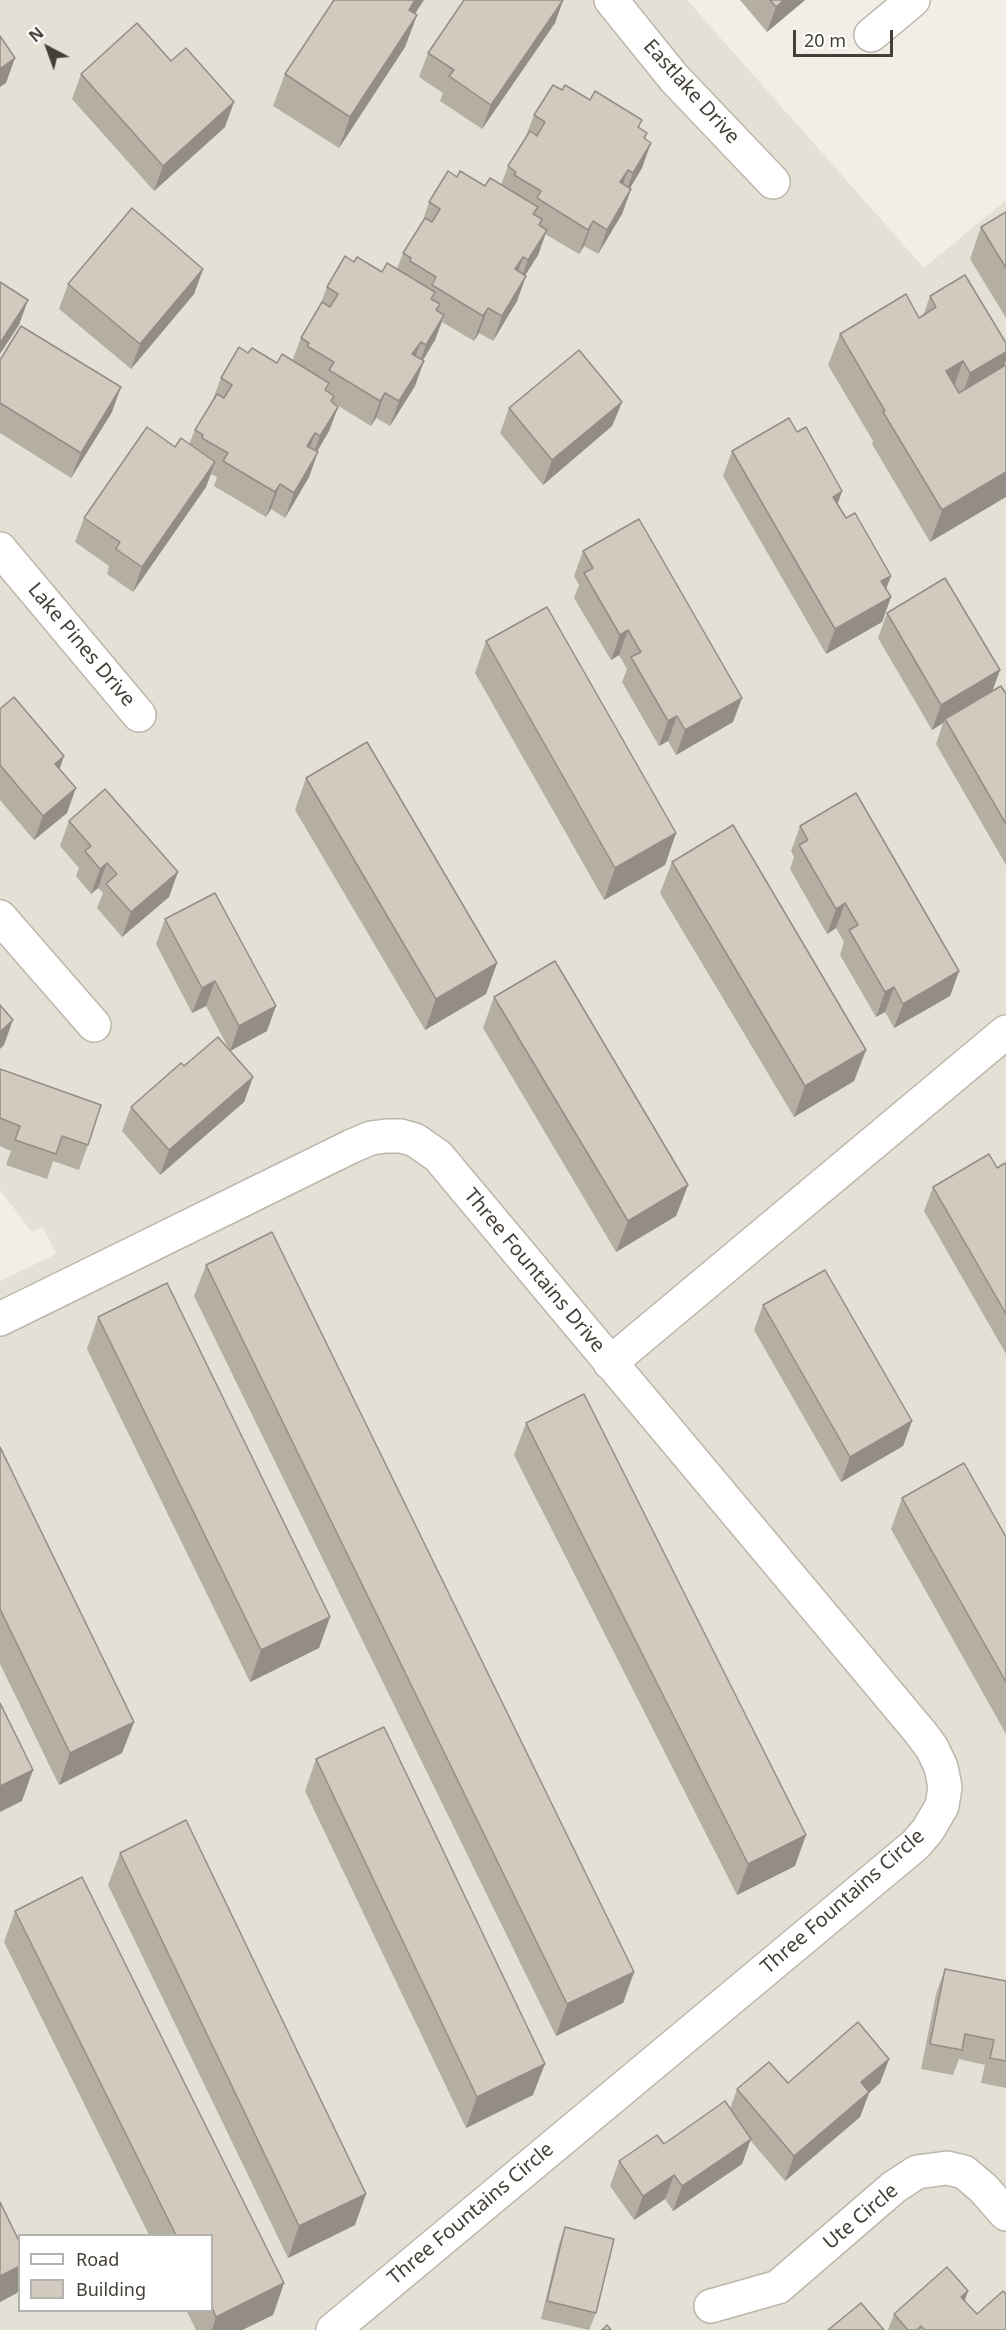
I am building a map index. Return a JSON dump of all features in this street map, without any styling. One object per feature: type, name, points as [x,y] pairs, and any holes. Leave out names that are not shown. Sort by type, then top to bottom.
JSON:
[{"type":"street","name":"Eastlake Drive","points":[[611,0],[674,78],[773,182]]},
{"type":"street","points":[[871,35],[913,0]]},
{"type":"street","name":"Lake Pines Drive","points":[[0,549],[139,715]]},
{"type":"street","points":[[0,917],[94,1025]]},
{"type":"street","name":"Three Fountains Drive","points":[[0,1319],[352,1146],[371,1138],[401,1136],[415,1140],[438,1156],[610,1363],[1006,1032]]},
{"type":"street","name":"Three Fountains Circle","points":[[333,2330],[902,1857],[928,1830],[942,1806],[945,1787],[941,1767],[932,1748],[610,1363]]},
{"type":"street","name":"Ute Circle","points":[[711,2306],[778,2287],[894,2187],[917,2172],[947,2168],[964,2172],[983,2188],[1006,2214]]},
{"type":"shaded area","points":[[0,0],[687,0],[924,268],[1006,200],[1006,2330],[0,2330],[0,1281],[56,1254],[43,1227],[32,1232],[0,1190]]},
{"type":"building","points":[[334,0],[415,0],[409,10],[417,15],[350,117],[285,74]]},
{"type":"building","points":[[464,0],[563,0],[491,105],[449,76],[454,70],[428,53]]},
{"type":"building","points":[[770,0],[784,0],[776,7]]},
{"type":"building","points":[[137,23],[171,61],[186,48],[234,102],[163,166],[81,74]]},
{"type":"building","points":[[0,36],[15,58],[0,69]]},
{"type":"building","points":[[553,85],[562,90],[565,85],[590,100],[595,91],[642,120],[638,127],[647,133],[644,138],[651,143],[633,173],[628,170],[620,182],[631,189],[607,230],[593,221],[588,230],[537,198],[541,191],[514,175],[516,172],[508,166],[530,131],[537,136],[545,122],[534,115]]},
{"type":"building","points":[[448,171],[457,177],[460,171],[485,186],[490,178],[538,207],[533,214],[542,219],[539,225],[547,230],[528,260],[523,257],[515,269],[526,276],[502,316],[488,308],[483,316],[432,285],[436,277],[410,261],[411,258],[403,253],[425,218],[432,222],[440,209],[429,202]]},
{"type":"building","points":[[132,208],[203,269],[140,344],[68,284]]},
{"type":"building","points":[[1006,212],[1006,268],[981,227]]},
{"type":"building","points":[[345,256],[354,262],[357,257],[382,272],[387,263],[435,292],[431,299],[440,304],[436,310],[444,315],[426,345],[421,342],[412,354],[424,361],[399,401],[385,393],[380,401],[329,370],[334,362],[307,346],[309,343],[301,338],[322,302],[330,307],[338,294],[327,287]]},
{"type":"building","points":[[965,275],[1006,343],[1006,352],[970,373],[963,361],[946,371],[959,393],[1006,365],[1006,472],[942,510],[883,412],[885,411],[840,334],[906,294],[919,318],[936,307],[930,296]]},
{"type":"building","points":[[0,282],[28,300],[0,343]]},
{"type":"building","points":[[21,326],[121,387],[81,453],[0,403],[0,360]]},
{"type":"building","points":[[239,347],[248,353],[252,348],[277,363],[282,354],[329,383],[325,390],[334,396],[331,401],[338,407],[320,436],[315,433],[307,446],[318,452],[294,493],[280,484],[275,492],[223,461],[228,453],[202,438],[203,435],[195,430],[217,394],[224,398],[232,385],[221,378]]},
{"type":"building","points":[[579,350],[622,402],[552,460],[509,408]]},
{"type":"building","points":[[789,418],[797,432],[806,427],[842,491],[833,497],[846,518],[855,513],[891,576],[881,581],[891,597],[835,629],[732,451]]},
{"type":"building","points":[[147,427],[175,447],[181,438],[215,462],[142,567],[116,549],[120,542],[84,518]]},
{"type":"building","points":[[639,519],[742,698],[685,730],[677,716],[668,721],[631,657],[641,652],[628,630],[620,635],[584,573],[593,568],[583,551]]},
{"type":"building","points":[[945,578],[1000,670],[941,705],[887,613]]},
{"type":"building","points":[[547,607],[676,833],[615,868],[486,641]]},
{"type":"building","points":[[1001,686],[1006,694],[1006,824],[945,719]]},
{"type":"building","points":[[14,697],[64,756],[55,764],[76,788],[43,816],[0,765],[0,709]]},
{"type":"building","points":[[367,742],[497,963],[436,999],[306,778]]},
{"type":"building","points":[[105,789],[178,872],[131,912],[106,884],[117,874],[107,863],[100,869],[85,851],[91,846],[69,821]]},
{"type":"building","points":[[856,793],[959,971],[903,1004],[894,987],[885,992],[849,930],[858,925],[845,903],[836,909],[799,845],[808,840],[800,826]]},
{"type":"building","points":[[733,825],[866,1050],[805,1086],[672,862]]},
{"type":"building","points":[[215,893],[276,1006],[239,1026],[215,981],[202,988],[165,919]]},
{"type":"building","points":[[555,961],[688,1185],[628,1221],[494,997]]},
{"type":"building","points":[[0,1005],[13,1020],[0,1032]]},
{"type":"building","points":[[218,1037],[253,1077],[169,1150],[131,1107],[181,1063],[184,1066]]},
{"type":"building","points":[[0,1069],[101,1105],[88,1145],[62,1136],[56,1154],[15,1140],[20,1126],[0,1118]]},
{"type":"building","points":[[989,1154],[997,1168],[1006,1164],[1006,1314],[933,1187]]},
{"type":"building","points":[[272,1232],[634,1972],[567,2004],[206,1265]]},
{"type":"building","points":[[825,1270],[912,1421],[850,1457],[763,1305]]},
{"type":"building","points":[[167,1283],[330,1617],[261,1650],[98,1317]]},
{"type":"building","points":[[584,1394],[806,1835],[748,1864],[526,1423]]},
{"type":"building","points":[[0,1447],[134,1722],[70,1753],[0,1609]]},
{"type":"building","points":[[964,1463],[1006,1537],[1006,1682],[902,1498]]},
{"type":"building","points":[[0,1703],[33,1770],[0,1786]]},
{"type":"building","points":[[384,1727],[545,2064],[477,2097],[316,1759]]},
{"type":"building","points":[[186,1820],[366,2194],[299,2226],[120,1853]]},
{"type":"building","points":[[82,1877],[284,2283],[216,2317],[213,2310],[213,2234],[176,2234],[15,1911]]},
{"type":"building","points":[[945,1969],[1006,1981],[1006,2061],[990,2058],[994,2040],[965,2034],[962,2050],[930,2044]]},
{"type":"building","points":[[858,2022],[889,2059],[861,2082],[869,2092],[794,2156],[737,2089],[769,2062],[788,2083]]},
{"type":"building","points":[[725,2101],[751,2139],[682,2186],[674,2175],[643,2196],[619,2161],[657,2135],[664,2144]]},
{"type":"building","points":[[0,2202],[18,2239],[18,2267],[0,2276]]},
{"type":"building","points":[[565,2227],[614,2239],[596,2313],[547,2301]]},
{"type":"building","points":[[947,2267],[968,2291],[961,2297],[977,2314],[1003,2291],[1006,2294],[1006,2330],[925,2330],[921,2326],[917,2330],[908,2330],[894,2314]]},
{"type":"building","points":[[861,2303],[884,2330],[828,2330]]}]
